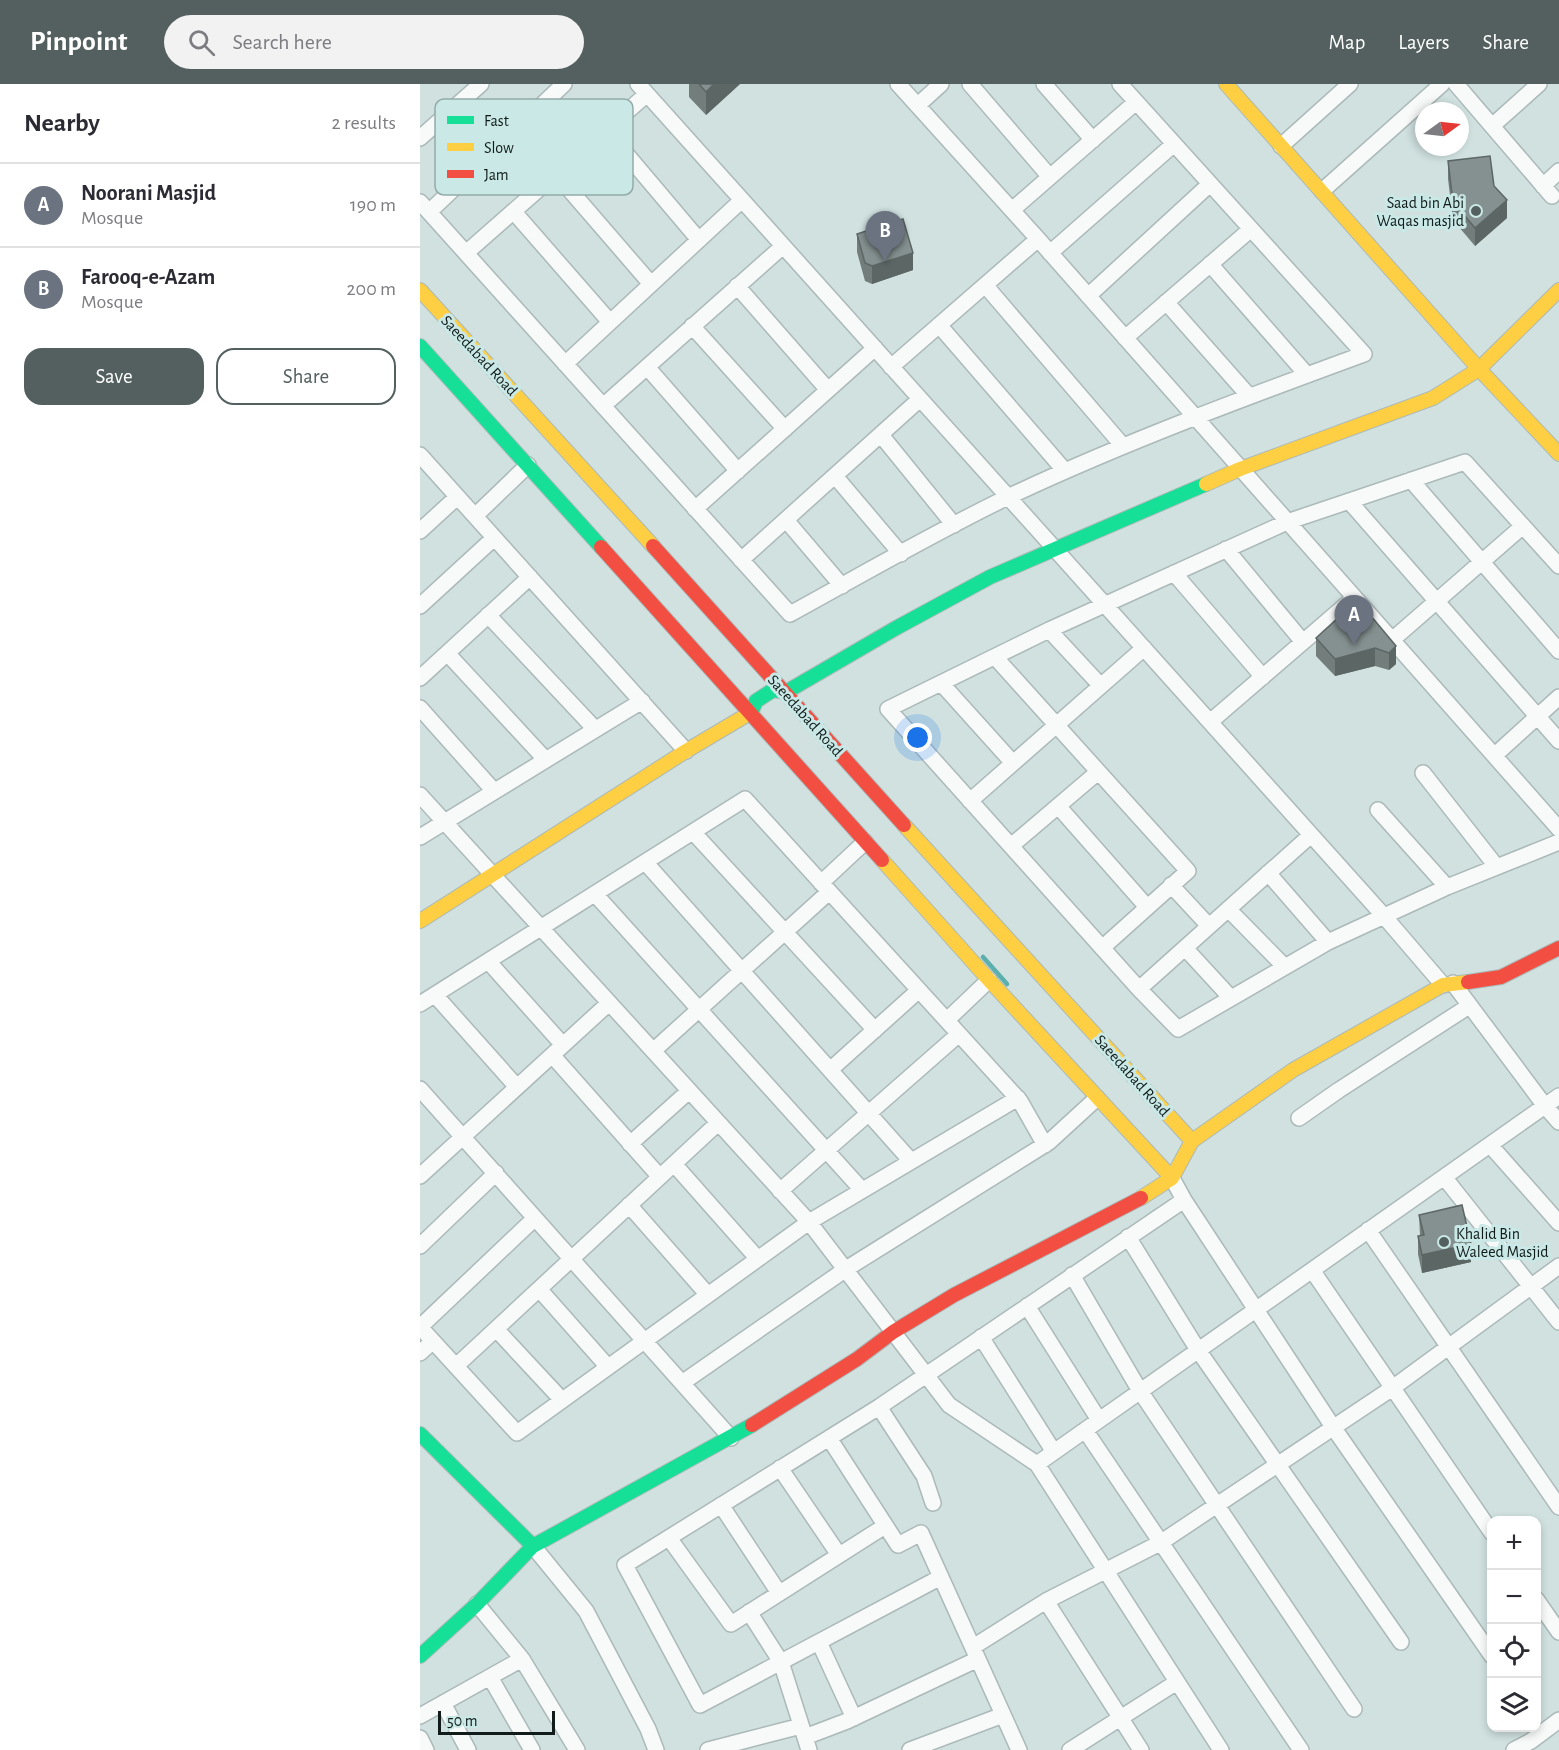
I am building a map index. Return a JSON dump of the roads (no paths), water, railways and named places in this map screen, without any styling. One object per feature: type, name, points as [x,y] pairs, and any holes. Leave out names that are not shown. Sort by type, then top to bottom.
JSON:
[{"type":"street","points":[[464,99],[481,84]]},
{"type":"street","points":[[547,99],[564,84]]},
{"type":"street","points":[[898,84],[1038,239],[1559,829]]},
{"type":"street","points":[[918,105],[941,84]]},
{"type":"street","points":[[970,84],[1050,177]]},
{"type":"street","points":[[1044,84],[1093,140]]},
{"type":"street","points":[[438,195],[424,207],[790,614],[954,525],[1065,471],[1193,416],[1364,354],[1120,84]]},
{"type":"street","points":[[1226,84],[1479,369],[1559,454]]},
{"type":"street","points":[[1281,146],[1350,84]]},
{"type":"street","points":[[1322,191],[1442,84]]},
{"type":"street","points":[[1456,84],[1547,191],[1559,171]]},
{"type":"street","points":[[1492,126],[1539,84]]},
{"type":"street","points":[[642,89],[1383,915],[1469,1006],[1559,1122]]},
{"type":"street","points":[[1012,210],[1136,102]]},
{"type":"street","points":[[420,138],[435,125]]},
{"type":"street","points":[[1050,253],[1174,144]]},
{"type":"street","points":[[633,162],[699,240]]},
{"type":"street","points":[[1088,296],[1210,184]]},
{"type":"street","points":[[466,253],[533,195]]},
{"type":"street","points":[[574,195],[651,284]]},
{"type":"street","points":[[565,364],[742,200]]},
{"type":"street","points":[[514,212],[610,322]]},
{"type":"street","points":[[1125,338],[1251,229]]},
{"type":"street","points":[[891,367],[1038,239]]},
{"type":"street","points":[[603,406],[783,246]]},
{"type":"street","points":[[1210,264],[1307,375]]},
{"type":"street","points":[[985,285],[1123,446]]},
{"type":"street","points":[[737,286],[828,390]]},
{"type":"street","name":"Saeedabad Road","points":[[420,290],[1192,1141]]},
{"type":"street","points":[[420,921],[686,751],[751,713],[756,701],[763,696],[773,690],[786,692],[990,577],[1240,470],[1433,398],[1479,369],[1559,290]]},
{"type":"street","points":[[1166,302],[1249,396]]},
{"type":"street","points":[[939,325],[1065,471]]},
{"type":"street","points":[[693,326],[785,429]]},
{"type":"street","points":[[420,346],[989,980],[1172,1178],[1184,1200],[1333,1428],[1487,1650]]},
{"type":"street","points":[[696,509],[875,348]]},
{"type":"street","points":[[647,367],[738,471]]},
{"type":"street","points":[[741,560],[920,399]]},
{"type":"street","points":[[880,435],[954,525]]},
{"type":"street","points":[[421,457],[686,751]]},
{"type":"street","points":[[1559,566],[1465,462],[1287,522],[1049,630],[888,709],[1139,989],[1178,1029],[1328,942],[1383,915],[1496,866],[1559,842]]},
{"type":"street","points":[[475,516],[528,465]]},
{"type":"street","points":[[836,476],[901,554]]},
{"type":"street","points":[[1411,480],[1559,651]]},
{"type":"street","points":[[420,531],[457,497]]},
{"type":"street","points":[[1349,501],[1559,741]]},
{"type":"street","points":[[786,520],[842,586]]},
{"type":"street","points":[[1392,640],[1523,526]]},
{"type":"street","points":[[420,606],[494,538]]},
{"type":"street","points":[[1226,549],[1303,642]]},
{"type":"street","points":[[1174,573],[1263,677]]},
{"type":"street","points":[[420,678],[530,577]]},
{"type":"street","points":[[1210,722],[1354,598]]},
{"type":"street","points":[[488,615],[595,729]]},
{"type":"street","points":[[1049,630],[1101,686]]},
{"type":"street","points":[[970,801],[1144,648]]},
{"type":"street","points":[[447,653],[545,759]]},
{"type":"street","points":[[995,657],[1188,871],[1102,948]]},
{"type":"street","points":[[941,683],[1013,764]]},
{"type":"street","points":[[1494,755],[1559,697]]},
{"type":"street","points":[[420,837],[642,701]]},
{"type":"street","points":[[420,708],[494,791]]},
{"type":"street","points":[[1011,846],[1098,772]]},
{"type":"street","points":[[1423,773],[1496,866]]},
{"type":"street","points":[[420,795],[809,1222],[949,1405],[1037,1464],[1221,1750]]},
{"type":"street","points":[[420,1004],[745,799],[1018,1098],[1045,1145]]},
{"type":"street","points":[[1058,806],[1147,907]]},
{"type":"street","points":[[1378,810],[1447,887]]},
{"type":"street","points":[[693,832],[875,1030]]},
{"type":"street","points":[[1139,989],[1311,835]]},
{"type":"street","points":[[653,1051],[785,932],[866,842]]},
{"type":"street","points":[[645,862],[911,1161]]},
{"type":"street","points":[[1269,873],[1328,942]]},
{"type":"street","points":[[1171,885],[1209,926]]},
{"type":"street","points":[[595,894],[862,1191]]},
{"type":"street","points":[[1228,909],[1285,968]]},
{"type":"street","points":[[1185,948],[1232,998]]},
{"type":"street","points":[[420,1656],[477,1604],[533,1546],[730,1438],[954,1295],[1135,1202],[1172,1178],[1192,1141],[1293,1070],[1448,984],[1501,977],[1559,948]]},
{"type":"street","points":[[488,961],[630,1144],[660,1177]]},
{"type":"street","points":[[947,1020],[989,980]]},
{"type":"street","points":[[830,1070],[919,990]]},
{"type":"street","points":[[435,995],[517,1086]]},
{"type":"street","points":[[423,1166],[463,1136],[609,1003]]},
{"type":"street","points":[[1299,1118],[1469,1006]]},
{"type":"street","points":[[780,1191],[959,1034]]},
{"type":"street","points":[[420,1089],[730,1438]]},
{"type":"street","points":[[630,1144],[689,1091]]},
{"type":"street","points":[[1037,1464],[1559,1096]]},
{"type":"street","points":[[535,1218],[420,1327],[516,1433],[809,1222],[1018,1098]]},
{"type":"street","points":[[682,1383],[846,1269],[1045,1145],[1097,1098]]},
{"type":"street","points":[[456,1366],[718,1123]]},
{"type":"street","points":[[1490,1144],[1559,1223]]},
{"type":"street","points":[[674,1164],[758,1259]]},
{"type":"street","points":[[420,1246],[496,1173]]},
{"type":"street","points":[[1443,1177],[1559,1322]]},
{"type":"street","points":[[941,1577],[700,1705],[625,1565],[879,1407],[1184,1200]]},
{"type":"street","points":[[629,1205],[708,1295]]},
{"type":"street","points":[[1368,1230],[1559,1507]]},
{"type":"street","points":[[1128,1237],[1198,1350],[1401,1642]]},
{"type":"street","points":[[708,1750],[805,1738],[854,1718],[975,1653],[1046,1601],[1161,1542],[1393,1388],[1559,1266]]},
{"type":"street","points":[[1312,1270],[1487,1527]]},
{"type":"street","points":[[1072,1275],[1140,1391],[1354,1709]]},
{"type":"street","points":[[539,1288],[608,1367]]},
{"type":"street","points":[[1027,1306],[1099,1420]]},
{"type":"street","points":[[496,1329],[562,1400]]},
{"type":"street","points":[[981,1337],[1054,1452]]},
{"type":"street","points":[[420,1353],[433,1341]]},
{"type":"street","points":[[879,1407],[924,1476],[933,1503]]},
{"type":"street","points":[[1084,1430],[1301,1750]]},
{"type":"street","points":[[420,1434],[533,1546],[586,1611],[648,1729],[656,1750]]},
{"type":"street","points":[[829,1438],[898,1545],[921,1533],[1019,1750]]},
{"type":"street","points":[[780,1468],[839,1555]]},
{"type":"street","points":[[721,1505],[779,1593]]},
{"type":"street","points":[[669,1538],[731,1624],[885,1526]]},
{"type":"street","points":[[1046,1601],[1141,1750]]},
{"type":"street","points":[[477,1604],[522,1659],[577,1750]]},
{"type":"street","points":[[1541,1606],[1559,1632]]},
{"type":"street","points":[[749,1612],[781,1662],[805,1738]]},
{"type":"street","points":[[819,1642],[854,1718]]},
{"type":"street","points":[[420,1716],[522,1659]]},
{"type":"street","points":[[490,1677],[532,1750]]},
{"type":"street","points":[[1070,1750],[1177,1682]]},
{"type":"street","points":[[443,1703],[468,1750]]},
{"type":"street","points":[[910,1750],[1003,1715]]},
{"type":"street","points":[[1541,1726],[1559,1720]]},
{"type":"street","points":[[420,1738],[426,1750]]},
{"type":"street","points":[[1514,1750],[1534,1746]]},
{"type":"waterway","points":[[983,957],[1007,984]]},
{"type":"place","name":"Saad bin Abi Waqas masjid","points":[[1476,211]]},
{"type":"place","name":"Farooq-e-Azam","points":[[885,261]]},
{"type":"place","name":"Noorani Masjid","points":[[1354,645]]},
{"type":"place","name":"Khalid Bin Waleed Masjid","points":[[1444,1242]]}]
